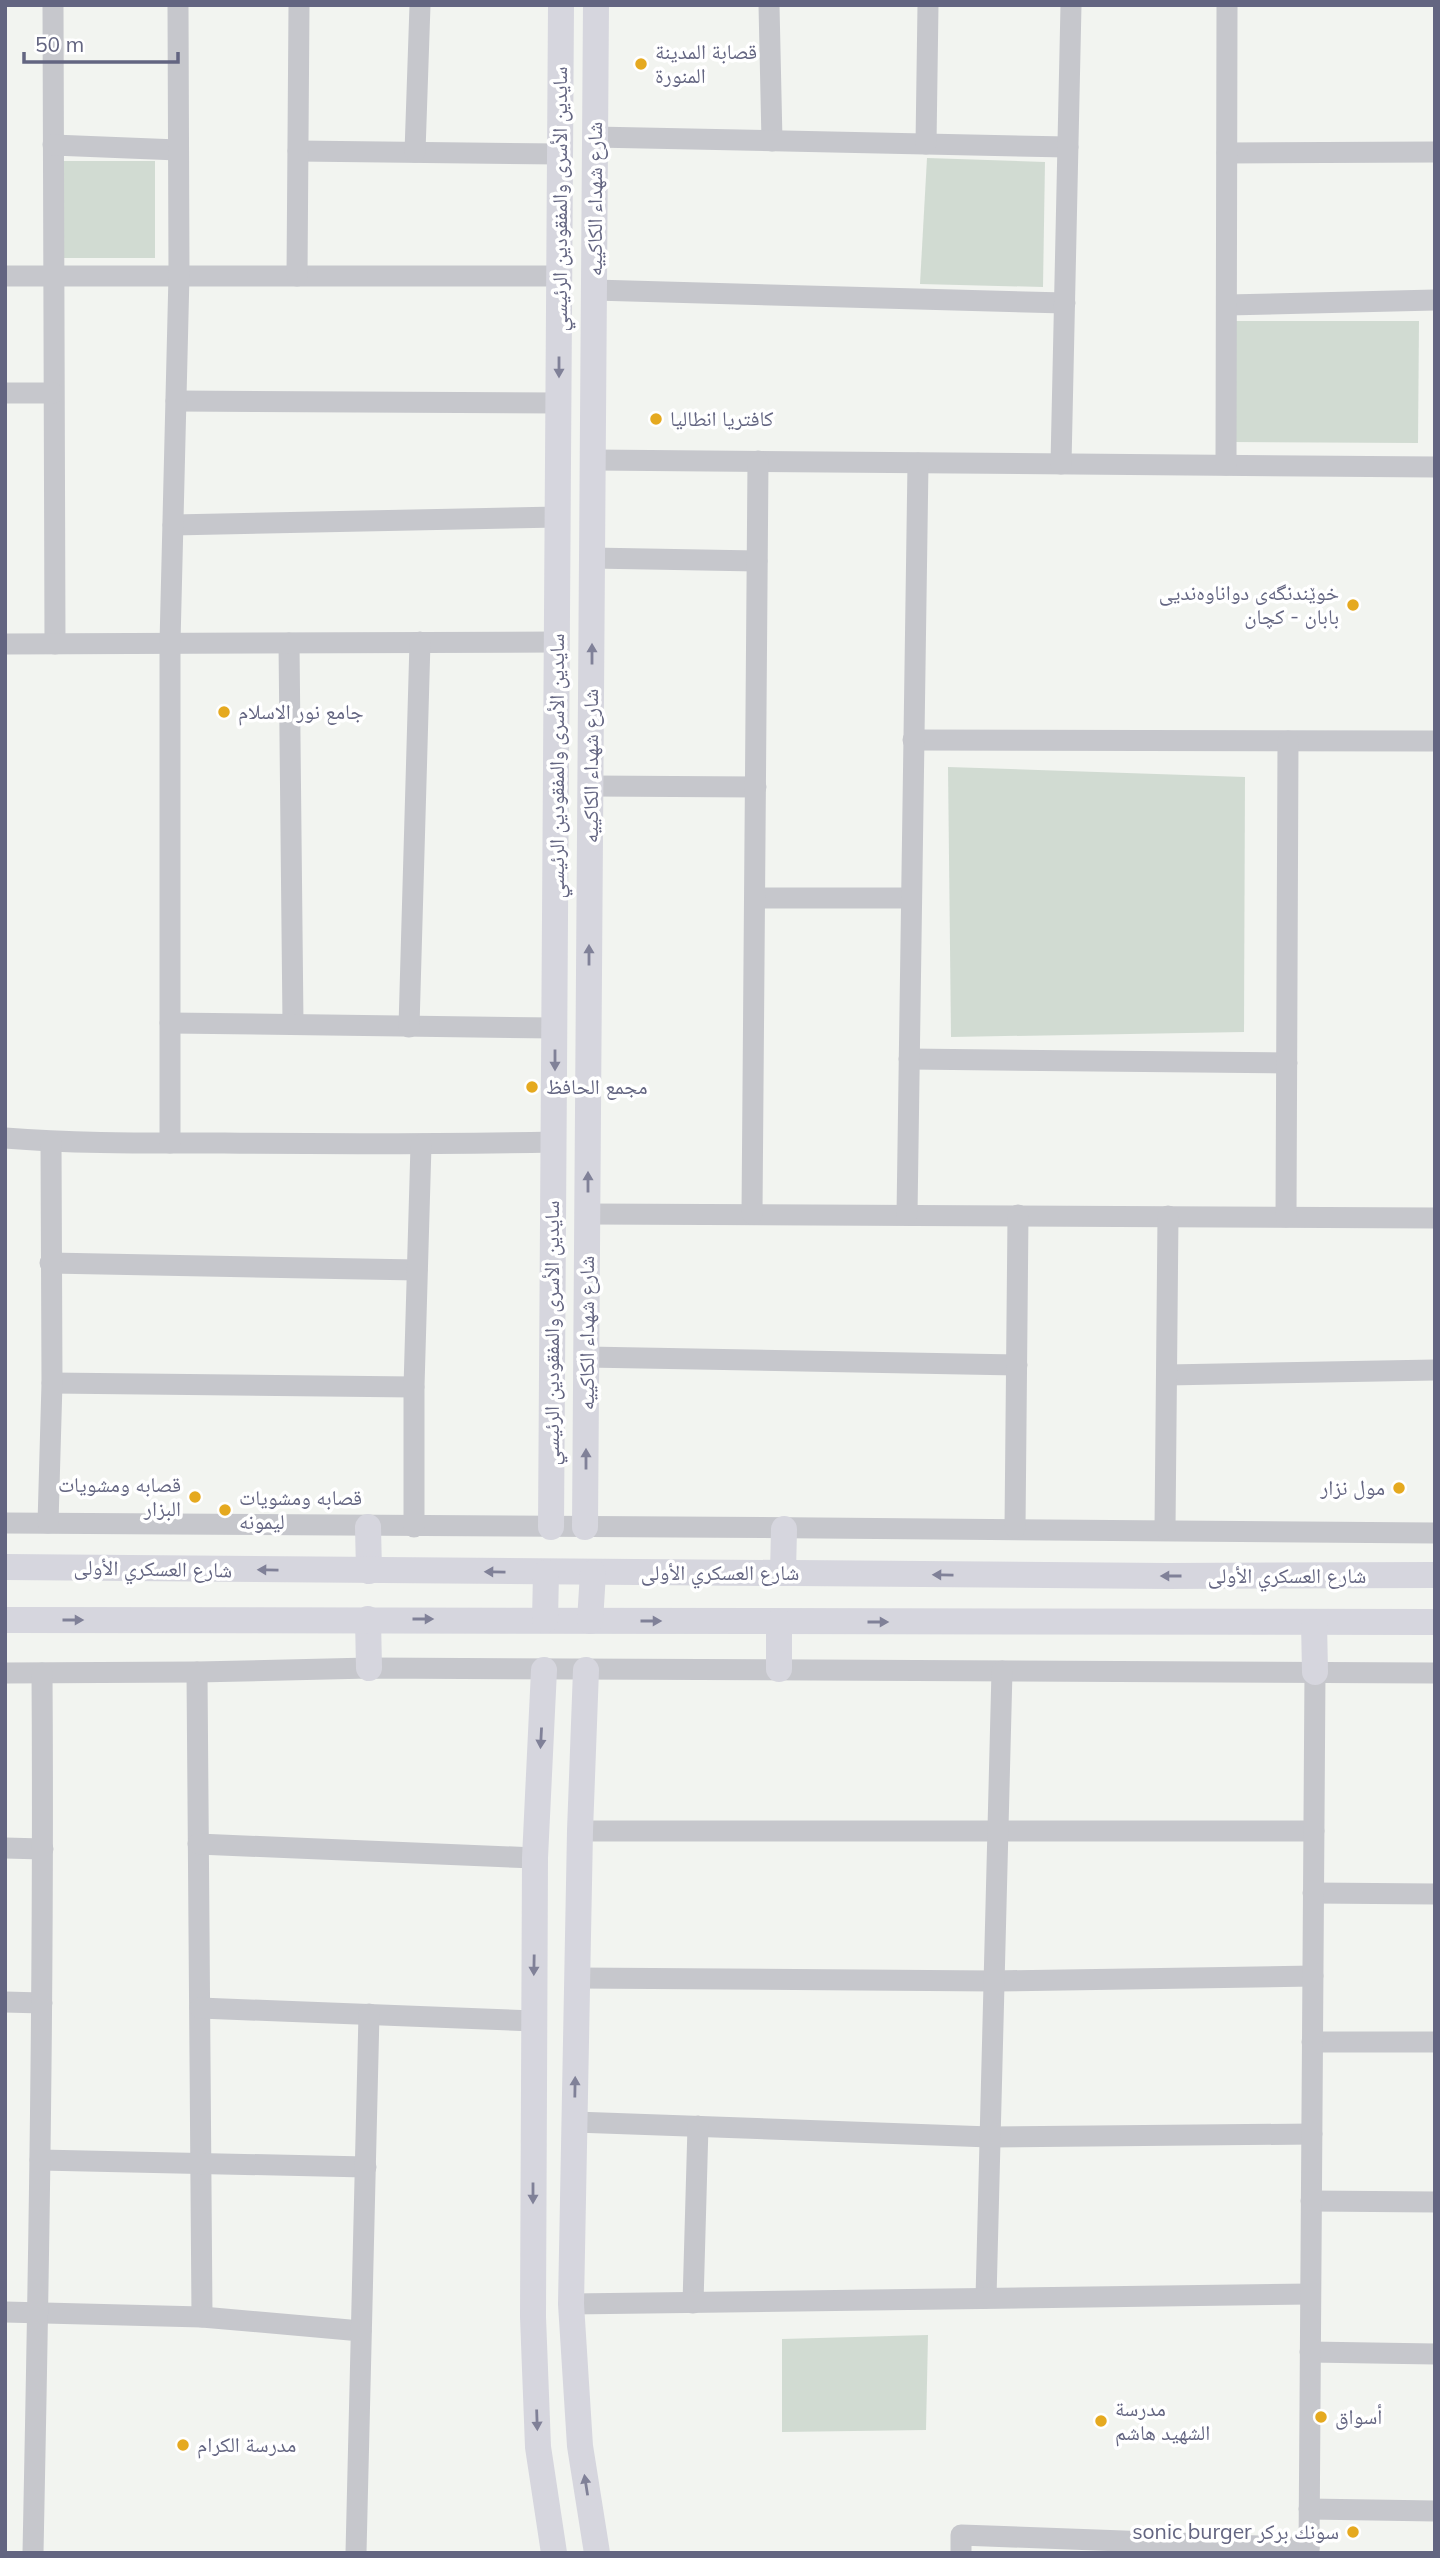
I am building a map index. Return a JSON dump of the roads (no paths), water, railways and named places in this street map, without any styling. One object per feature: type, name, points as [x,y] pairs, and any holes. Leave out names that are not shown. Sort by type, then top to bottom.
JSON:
[{"type":"main road","name":"سايدين الأسرى والمفقودين الرئيسي","points":[[551,1527],[561,5]]},
{"type":"main road","name":"شارع شهداء الكاكييه","points":[[585,1527],[596,5]]},
{"type":"main road","points":[[560,217],[595,216]]},
{"type":"main road","points":[[368,1527],[369,1571]]},
{"type":"main road","points":[[783,1573],[784,1529]]},
{"type":"main road","name":"شارع العسكري الأولى","points":[[5,1567],[546,1573],[1435,1575]]},
{"type":"main road","points":[[545,1620],[546,1573]]},
{"type":"main road","points":[[590,1621],[593,1573]]},
{"type":"main road","points":[[368,1619],[369,1668]]},
{"type":"main road","points":[[5,1620],[1435,1622]]},
{"type":"main road","points":[[779,1622],[779,1670]]},
{"type":"main road","points":[[1314,1622],[1315,1672]]},
{"type":"main road","points":[[544,1670],[535,1858],[533,2317],[538,2447],[554,2553]]},
{"type":"main road","points":[[586,1670],[580,1831],[571,2304],[580,2446],[597,2553]]},
{"type":"main road","points":[[538,1790],[581,1794]]},
{"type":"street","points":[[53,5],[55,643]]},
{"type":"street","points":[[170,1143],[170,643],[178,275],[178,5]]},
{"type":"street","points":[[297,275],[299,5]]},
{"type":"street","points":[[415,152],[420,5]]},
{"type":"street","points":[[769,5],[772,141]]},
{"type":"street","points":[[926,144],[928,5]]},
{"type":"street","points":[[1061,464],[1071,5]]},
{"type":"street","points":[[1226,465],[1227,5]]},
{"type":"street","points":[[595,137],[1068,147]]},
{"type":"street","points":[[53,145],[178,150]]},
{"type":"street","points":[[298,151],[561,154]]},
{"type":"street","points":[[1227,153],[1435,152]]},
{"type":"street","points":[[5,275],[560,275]]},
{"type":"street","points":[[594,290],[1065,303]]},
{"type":"street","points":[[1227,305],[1435,300]]},
{"type":"street","points":[[5,393],[53,393]]},
{"type":"street","points":[[176,401],[559,403]]},
{"type":"street","points":[[593,460],[1435,467]]},
{"type":"street","points":[[752,1214],[758,461]]},
{"type":"street","points":[[907,1215],[918,463]]},
{"type":"street","points":[[173,525],[558,517]]},
{"type":"street","points":[[592,558],[757,561]]},
{"type":"street","points":[[409,1027],[420,642]]},
{"type":"street","points":[[5,644],[558,642]]},
{"type":"street","points":[[289,643],[293,1024]]},
{"type":"street","points":[[914,740],[1435,741]]},
{"type":"street","points":[[1286,1217],[1288,741]]},
{"type":"street","points":[[591,786],[755,788]]},
{"type":"street","points":[[755,898],[911,898]]},
{"type":"street","points":[[170,1023],[555,1028]]},
{"type":"street","points":[[909,1059],[1287,1063]]},
{"type":"street","points":[[5,1138],[51,1142],[421,1145],[554,1143]]},
{"type":"street","points":[[48,1524],[52,1383],[51,1142]]},
{"type":"street","points":[[414,1527],[414,1387],[421,1145]]},
{"type":"street","points":[[588,1213],[1435,1218]]},
{"type":"street","points":[[1015,1528],[1018,1215]]},
{"type":"street","points":[[1165,1529],[1168,1216]]},
{"type":"street","points":[[50,1264],[417,1270]]},
{"type":"street","points":[[587,1357],[1017,1365]]},
{"type":"street","points":[[1167,1375],[1435,1370]]},
{"type":"street","points":[[52,1383],[414,1387]]},
{"type":"street","points":[[5,1523],[368,1527],[1165,1529],[1435,1533]]},
{"type":"street","points":[[5,1672],[197,1672],[369,1668],[1435,1673]]},
{"type":"street","points":[[986,2298],[1002,1671]]},
{"type":"street","points":[[197,1672],[202,2316]]},
{"type":"street","points":[[961,2553],[961,2535],[1135,2547],[1309,2550],[1315,1672]]},
{"type":"street","points":[[33,2553],[42,2003],[42,1673]]},
{"type":"street","points":[[580,1831],[1314,1831]]},
{"type":"street","points":[[198,1844],[535,1858]]},
{"type":"street","points":[[5,1848],[43,1849]]},
{"type":"street","points":[[1313,1893],[1435,1894]]},
{"type":"street","points":[[577,1978],[994,1981],[1313,1976]]},
{"type":"street","points":[[5,2002],[42,2003]]},
{"type":"street","points":[[200,2008],[534,2021]]},
{"type":"street","points":[[356,2553],[369,2014]]},
{"type":"street","points":[[1312,2042],[1435,2042]]},
{"type":"street","points":[[575,2122],[990,2137],[1312,2134]]},
{"type":"street","points":[[693,2303],[698,2126]]},
{"type":"street","points":[[40,2160],[366,2167]]},
{"type":"street","points":[[1311,2201],[1435,2202]]},
{"type":"street","points":[[571,2304],[1311,2294]]},
{"type":"street","points":[[5,2312],[202,2316],[361,2331]]},
{"type":"street","points":[[1310,2353],[1435,2354]]},
{"type":"street","points":[[1309,2509],[1435,2511]]},
{"type":"place","name":"قصابة المدينة المنورة","points":[[641,64]]},
{"type":"place","name":"كافتريا انطاليا","points":[[656,419]]},
{"type":"place","name":"خوێندنگەی دواناوەندیی بابان - کچان","points":[[1353,605]]},
{"type":"place","name":"جامع نور الاسلام","points":[[224,712]]},
{"type":"place","name":"مجمع الحافظ","points":[[532,1087]]},
{"type":"place","name":"مول نزار","points":[[1399,1488]]},
{"type":"place","name":"قصابه ومشويات البزار","points":[[195,1497]]},
{"type":"place","name":"قصابه ومشويات ليمونه","points":[[225,1510]]},
{"type":"place","name":"أسواق","points":[[1321,2417]]},
{"type":"place","name":"مدرسة الشهيد هاشم","points":[[1101,2421]]},
{"type":"place","name":"مدرسة الكرام","points":[[183,2445]]},
{"type":"place","name":"sonic burger سونك بركر","points":[[1353,2532]]}]
